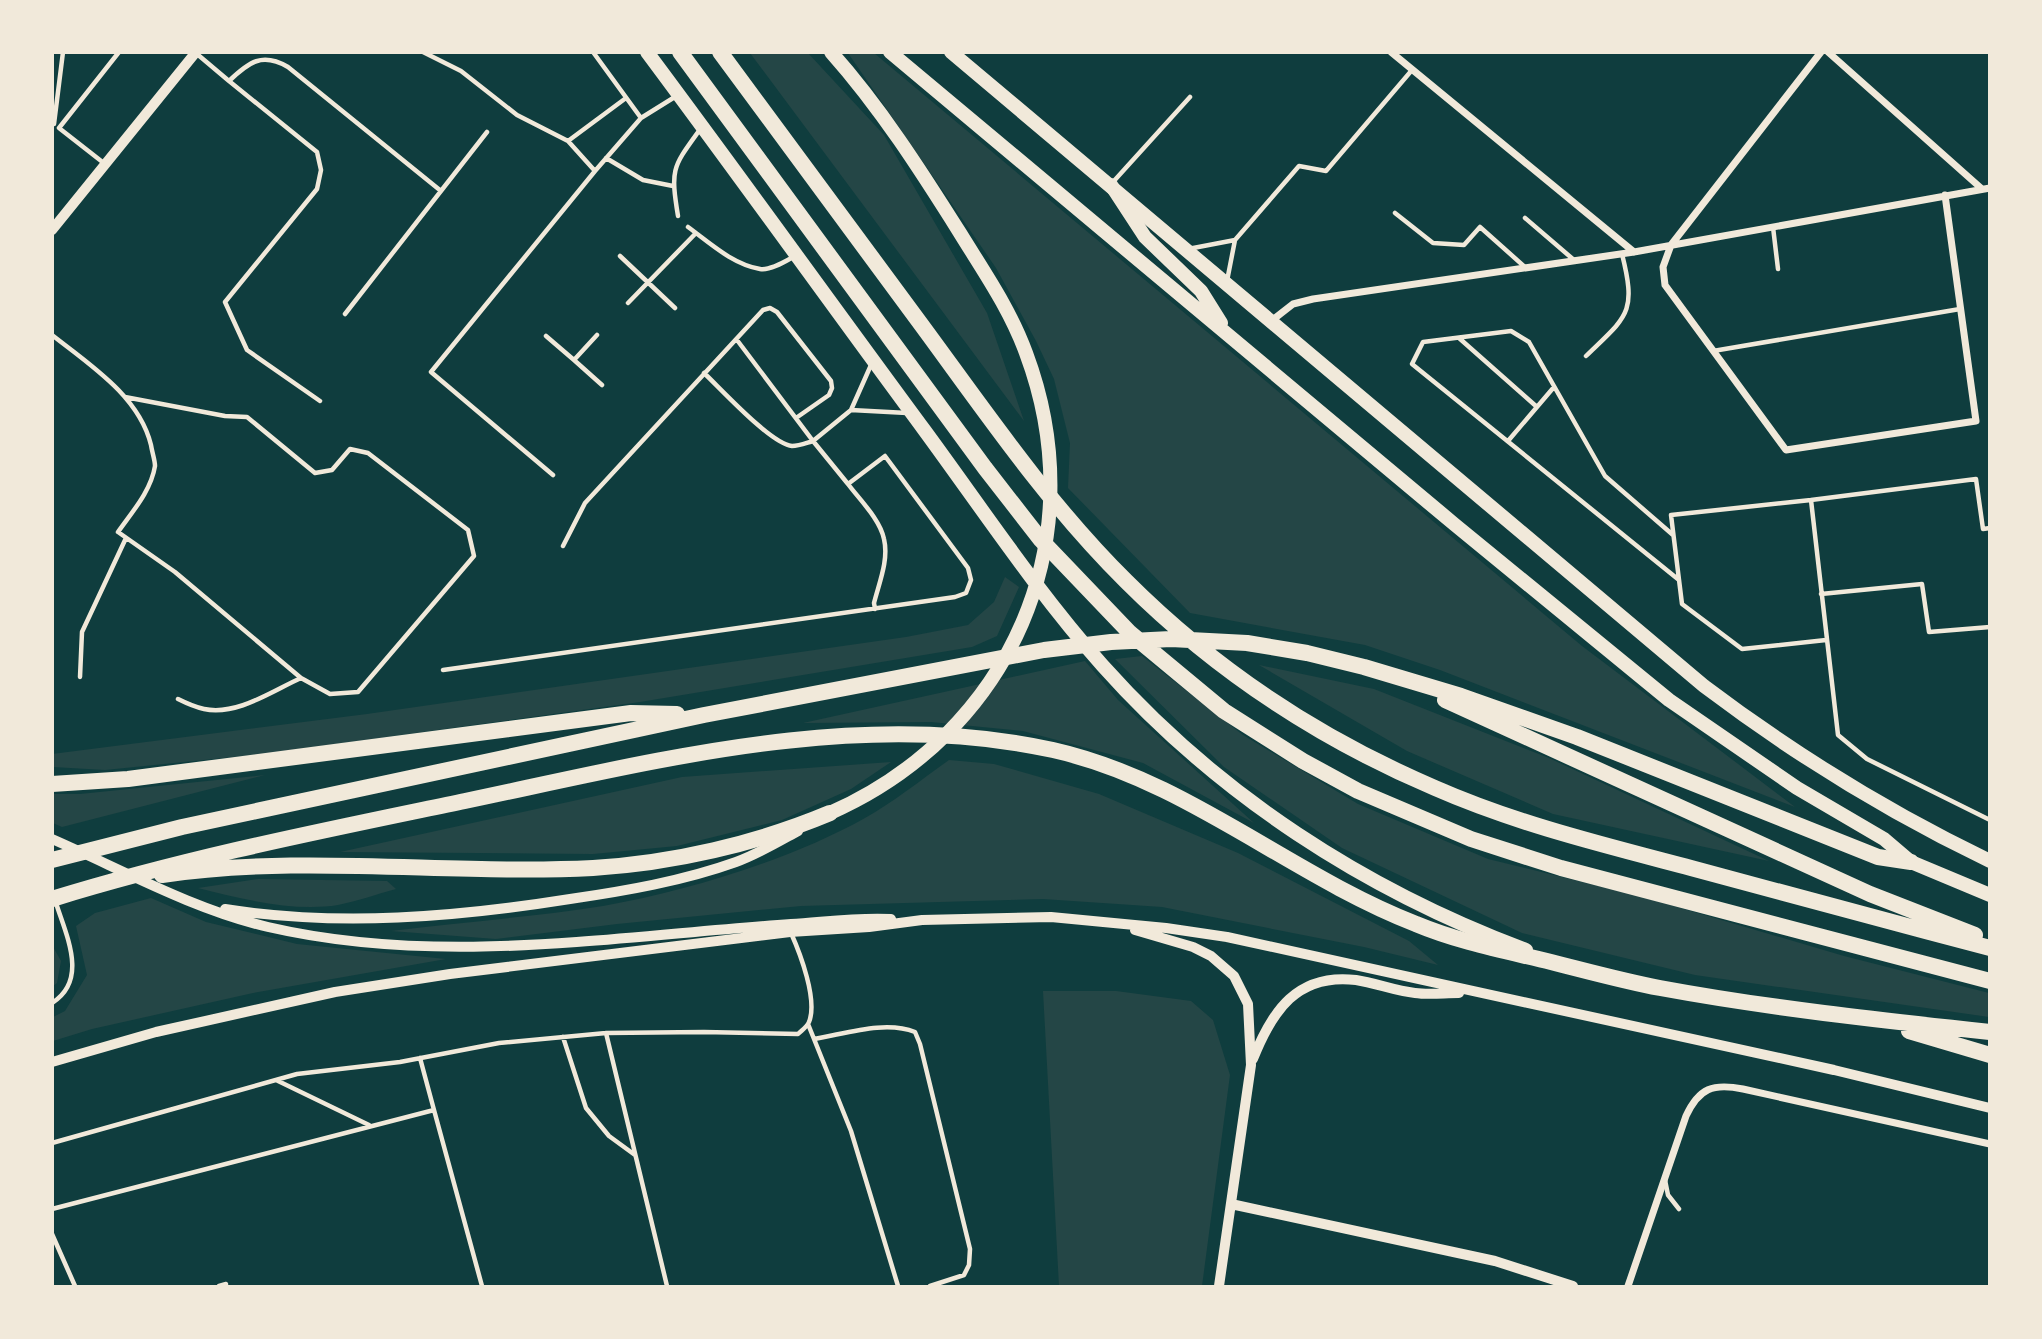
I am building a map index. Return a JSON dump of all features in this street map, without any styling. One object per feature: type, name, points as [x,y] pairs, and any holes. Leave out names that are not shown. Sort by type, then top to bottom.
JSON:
[{"type":"highway","points":[[680,52],[1041,540],[1130,633],[1224,710],[1303,761],[1348,786],[1414,817],[1471,839],[1561,868],[1990,981]]},
{"type":"highway","points":[[720,52],[985,412],[1061,509],[1146,601],[1242,680],[1294,715],[1375,760],[1507,816],[1603,845],[1990,948]]},
{"type":"highway","points":[[52,860],[128,840],[704,715],[1024,654],[1155,639],[1264,645],[1315,654],[1389,674],[1490,705],[1567,733],[1878,857],[1911,862]]},
{"type":"highway","points":[[1389,674],[1870,894],[1990,940]]},
{"type":"highway","points":[[52,784],[128,779],[631,713],[704,715]]},
{"type":"highway","points":[[53,899],[178,862],[702,752],[772,743],[856,737],[977,738],[1048,749],[1125,771],[1193,803],[1341,890],[1431,930],[1476,944],[1627,981],[1709,996],[1990,1032]]},
{"type":"highway","points":[[84,889],[197,871],[283,867],[605,867],[718,849],[830,813]]},
{"type":"highway","points":[[1873,1019],[1990,1055]]},
{"type":"main road","points":[[647,52],[1056,609],[1096,658],[1153,718],[1239,793],[1289,830],[1341,863],[1433,911],[1536,954],[1627,981]]},
{"type":"main road","points":[[830,813],[891,781],[940,743],[990,683],[1020,629],[1035,586],[1050,494],[1047,433],[1026,354],[1001,299],[926,180],[870,101],[831,52]]},
{"type":"main road","points":[[890,52],[1454,524],[1669,700],[1797,788],[1884,839],[1911,862],[1990,895]]},
{"type":"main road","points":[[956,54],[1269,322],[1730,706],[1806,759],[1884,807],[1990,861]]},
{"type":"main road","points":[[1111,185],[1145,237],[1201,291],[1227,334]]},
{"type":"street","points":[[52,230],[196,52]]},
{"type":"street","points":[[1391,52],[1634,253]]},
{"type":"street","points":[[1821,52],[1671,245],[1663,267],[1665,285],[1786,450],[1976,421],[1945,195]]},
{"type":"street","points":[[1828,52],[1986,189]]},
{"type":"street","points":[[1269,322],[1284,309],[1313,299],[1634,253],[1986,189]]},
{"type":"street","points":[[185,900],[236,911],[312,918],[441,914],[528,906],[629,889],[721,866],[773,845],[830,813]]},
{"type":"street","points":[[52,839],[185,900],[248,922],[310,935],[378,944],[454,948],[535,946],[868,918],[922,920],[1051,917],[1227,937],[1834,1070],[1990,1108]]},
{"type":"street","points":[[52,1062],[156,1032],[335,992],[450,974],[790,932],[869,927],[922,920]]},
{"type":"street","points":[[1109,922],[1194,947],[1211,956],[1228,969],[1248,1004],[1251,1065],[1219,1286]]},
{"type":"street","points":[[1251,1065],[1264,1030],[1277,1012],[1293,996],[1324,982],[1356,981],[1415,993],[1479,993]]},
{"type":"street","points":[[1628,1286],[1692,1104],[1707,1090],[1720,1086],[1990,1144]]},
{"type":"street","points":[[1231,1204],[1494,1261],[1573,1286]]},
{"type":"lane","points":[[63,52],[53,123],[105,165]]},
{"type":"lane","points":[[59,128],[119,52]]},
{"type":"lane","points":[[196,52],[317,152],[321,170],[317,189],[225,302],[247,350],[320,401]]},
{"type":"lane","points":[[423,52],[461,71],[517,115],[568,141],[595,171]]},
{"type":"lane","points":[[593,52],[641,118]]},
{"type":"lane","points":[[229,81],[244,66],[262,59],[278,61],[441,191]]},
{"type":"lane","points":[[1226,285],[1235,240],[1299,166],[1326,171],[1412,70]]},
{"type":"lane","points":[[553,475],[431,372],[641,118],[678,94]]},
{"type":"lane","points":[[1111,185],[1190,97]]},
{"type":"lane","points":[[568,141],[626,98]]},
{"type":"lane","points":[[678,216],[673,186],[676,163],[702,128]]},
{"type":"lane","points":[[345,314],[487,132]]},
{"type":"lane","points":[[606,158],[643,180],[673,186]]},
{"type":"lane","points":[[1395,213],[1433,243],[1464,246],[1480,227],[1526,268]]},
{"type":"lane","points":[[1525,218],[1574,261]]},
{"type":"lane","points":[[688,227],[727,256],[762,270],[796,256]]},
{"type":"lane","points":[[1773,227],[1778,269]]},
{"type":"lane","points":[[628,303],[696,233]]},
{"type":"lane","points":[[1184,250],[1235,240]]},
{"type":"lane","points":[[1586,356],[1623,320],[1630,302],[1629,282],[1622,254]]},
{"type":"lane","points":[[620,256],[675,309]]},
{"type":"lane","points":[[563,546],[585,503],[763,310],[770,308],[777,312],[831,381],[829,395],[796,418]]},
{"type":"lane","points":[[1713,351],[1960,309]]},
{"type":"lane","points":[[1674,535],[1605,476],[1529,342],[1511,331],[1423,342],[1412,364],[1679,580]]},
{"type":"lane","points":[[52,335],[125,397],[148,434],[155,464],[150,485],[118,532],[174,572],[301,678],[330,694],[358,692],[474,556],[468,530],[368,453],[350,449],[332,470],[315,473],[247,417],[225,416],[125,397]]},
{"type":"lane","points":[[574,360],[597,335]]},
{"type":"lane","points":[[546,336],[602,386]]},
{"type":"lane","points":[[1459,338],[1537,407]]},
{"type":"lane","points":[[737,340],[873,517],[884,538],[884,567],[874,603],[875,609]]},
{"type":"lane","points":[[704,373],[751,419],[782,443],[791,446],[813,441],[851,410],[873,361]]},
{"type":"lane","points":[[1507,441],[1554,387]]},
{"type":"lane","points":[[851,410],[911,413]]},
{"type":"lane","points":[[443,670],[875,609],[966,593],[971,580],[968,568],[885,456],[848,484]]},
{"type":"lane","points":[[1826,640],[1742,649],[1682,604],[1671,514],[1976,479],[1983,529],[1990,528]]},
{"type":"lane","points":[[1811,500],[1838,735],[1867,759],[1990,820]]},
{"type":"lane","points":[[80,677],[82,632],[126,537]]},
{"type":"lane","points":[[1821,594],[1922,584],[1929,632],[1990,627]]},
{"type":"lane","points":[[178,699],[203,709],[218,710],[258,699],[301,678]]},
{"type":"lane","points":[[52,1003],[67,990],[73,974],[72,954],[53,899]]},
{"type":"lane","points":[[52,1143],[297,1074],[420,1058],[499,1043],[606,1034],[797,1034],[808,1024],[811,1016],[804,962],[790,932]]},
{"type":"lane","points":[[808,1024],[851,1131],[898,1286]]},
{"type":"lane","points":[[814,1039],[881,1028],[902,1027],[915,1032],[970,1249],[969,1265],[964,1275],[930,1286]]},
{"type":"lane","points":[[606,1034],[667,1286]]},
{"type":"lane","points":[[562,1037],[586,1108],[609,1136],[635,1156]]},
{"type":"lane","points":[[420,1058],[482,1286]]},
{"type":"lane","points":[[275,1080],[371,1126]]},
{"type":"lane","points":[[52,1209],[434,1110]]},
{"type":"lane","points":[[1665,1179],[1668,1195],[1679,1209]]},
{"type":"lane","points":[[52,1234],[75,1286]]},
{"type":"lane","points":[[219,1286],[226,1284]]},
{"type":"shaded area","points":[[750,53],[808,53],[884,135],[987,313],[1024,421]]},
{"type":"shaded area","points":[[848,53],[874,53],[1582,646],[1795,807],[1440,670],[1365,645],[1190,613],[1068,488],[1070,443],[1054,379],[1036,341],[996,268]]},
{"type":"shaded area","points":[[1005,577],[1019,587],[997,636],[972,647],[640,702],[263,754],[105,770],[53,767],[52,754],[367,714],[906,637],[968,625],[994,602]]},
{"type":"shaded area","points":[[1142,656],[1243,735],[1358,804],[1488,859],[1640,896],[1844,956],[1989,993],[1989,1017],[1695,975],[1522,933],[1342,848],[1224,767],[1115,659]]},
{"type":"shaded area","points":[[1085,661],[1118,700],[1254,823],[1143,763],[1023,731],[931,722],[803,723]]},
{"type":"shaded area","points":[[1259,665],[1374,689],[1549,758],[1769,861],[1553,814],[1407,751]]},
{"type":"shaded area","points":[[949,760],[994,764],[1099,794],[1238,853],[1409,941],[1438,965],[1364,947],[1162,907],[1043,899],[801,906],[496,939],[391,931],[603,906],[703,883],[772,860],[836,833],[887,805]]},
{"type":"shaded area","points":[[891,762],[851,789],[782,820],[677,846],[593,854],[340,852],[682,777]]},
{"type":"shaded area","points":[[265,775],[62,827],[53,823],[53,794],[80,794]]},
{"type":"shaded area","points":[[258,879],[387,881],[396,889],[338,905],[304,907],[250,900],[198,888]]},
{"type":"shaded area","points":[[151,898],[206,922],[297,944],[446,959],[253,993],[92,1029],[53,1041],[53,1017],[65,1011],[87,975],[76,926],[95,913]]},
{"type":"shaded area","points":[[52,945],[61,961],[57,983],[53,986]]},
{"type":"shaded area","points":[[1043,991],[1116,991],[1191,1001],[1213,1020],[1230,1075],[1202,1286],[1059,1286]]}]
